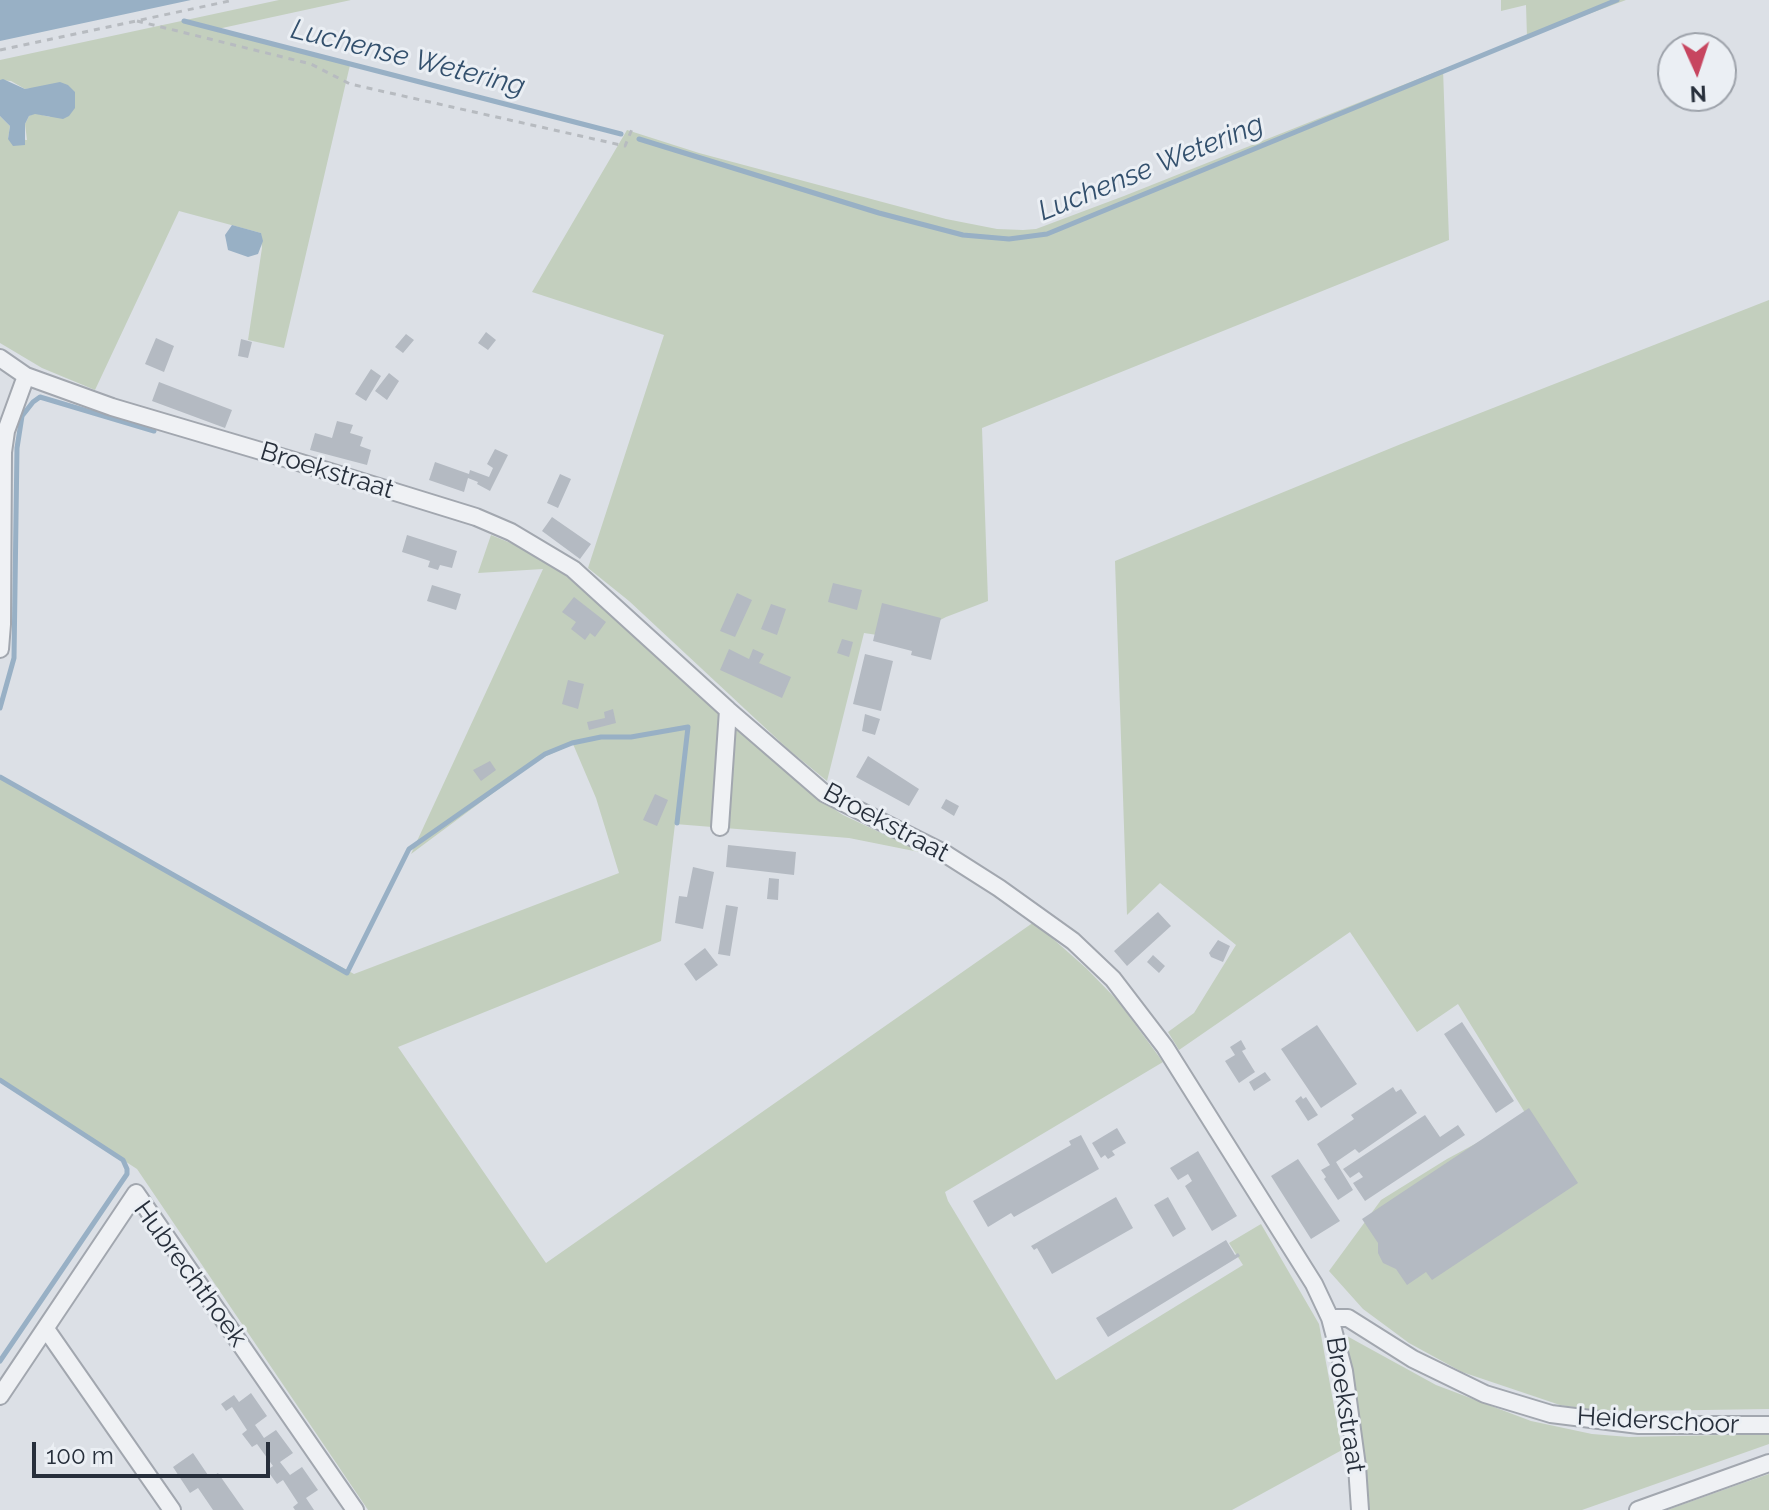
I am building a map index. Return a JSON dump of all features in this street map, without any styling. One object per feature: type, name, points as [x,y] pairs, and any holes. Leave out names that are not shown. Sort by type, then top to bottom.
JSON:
[{"type":"street","name":"Broekstraat","points":[[0,358],[26,376],[112,407],[476,517],[511,532],[573,569],[824,793],[944,853],[1073,941],[1113,979],[1165,1047],[1314,1284],[1330,1318],[1344,1371],[1360,1510]]},
{"type":"street","points":[[0,649],[3,452],[6,431],[26,376]]},
{"type":"street","points":[[720,827],[728,710]]},
{"type":"street","name":"Hubrechthoek","points":[[0,1396],[136,1193],[355,1510]]},
{"type":"street","name":"Heiderschoor","points":[[1330,1318],[1348,1318],[1451,1379],[1520,1406],[1551,1414],[1639,1425],[1769,1425]]},
{"type":"street","points":[[46,1329],[172,1510]]},
{"type":"street","name":"Heiderschoor","points":[[1638,1510],[1769,1463]]},
{"type":"path","points":[[0,50],[234,0]]},
{"type":"path","points":[[137,21],[311,64],[350,84],[625,146],[632,129]]},
{"type":"green space","points":[[279,0],[351,0],[213,30],[350,65],[284,348],[248,340],[262,248],[261,233],[179,211],[95,390],[42,368],[0,343],[0,116],[10,126],[8,139],[27,140],[25,124],[29,116],[35,113],[50,117],[35,88],[25,89],[11,81],[0,80],[0,60]]},
{"type":"green space","points":[[1501,0],[1626,0],[1527,37],[1526,5],[1501,11]]},
{"type":"green space","points":[[1443,69],[1449,240],[982,428],[988,601],[946,617],[904,639],[864,633],[827,781],[789,750],[629,601],[588,568],[664,335],[532,292],[627,130],[699,153],[946,219],[997,229],[1023,230],[1036,229],[1124,196]]},
{"type":"green space","points":[[1769,300],[1769,1409],[1640,1411],[1560,1405],[1462,1372],[1409,1343],[1363,1309],[1329,1271],[1381,1200],[1447,1159],[1527,1116],[1458,1004],[1417,1032],[1350,932],[1179,1050],[1168,1032],[1194,1013],[1236,945],[1160,883],[1127,915],[1115,561],[1401,444]]},
{"type":"green space","points":[[491,535],[518,546],[586,591],[807,791],[843,815],[924,853],[849,838],[675,824],[661,941],[398,1047],[546,1263],[1034,922],[1118,1001],[1163,1062],[945,1192],[948,1201],[1056,1380],[1243,1265],[1229,1243],[1261,1224],[1319,1324],[1342,1450],[1232,1510],[368,1510],[137,1169],[0,1080],[0,776],[354,974],[619,873],[596,798],[573,744],[542,758],[411,854],[543,569],[478,573]]},
{"type":"green space","points":[[1345,1335],[1436,1385],[1531,1421],[1592,1434],[1629,1437],[1769,1434],[1769,1444],[1582,1510],[1366,1510],[1360,1429]]},
{"type":"green space","points":[[1769,1474],[1769,1510],[1667,1510],[1740,1484]]},
{"type":"water","points":[[0,0],[191,0],[0,41]]},
{"type":"water","points":[[0,80],[25,89],[60,82],[68,85],[75,92],[75,108],[63,119],[35,114],[29,116],[25,124],[25,145],[13,146],[8,139],[10,126],[0,116]]},
{"type":"water","points":[[232,225],[261,233],[263,241],[258,254],[248,257],[228,250],[225,235]]},
{"type":"building","points":[[486,332],[496,340],[488,350],[478,343]]},
{"type":"building","points":[[406,334],[414,340],[403,353],[395,347]]},
{"type":"building","points":[[156,338],[174,346],[164,372],[145,364]]},
{"type":"building","points":[[241,339],[252,342],[248,358],[238,356]]},
{"type":"building","points":[[371,369],[381,376],[366,401],[355,394]]},
{"type":"building","points":[[389,373],[399,381],[387,400],[375,391]]},
{"type":"building","points":[[159,382],[232,410],[225,428],[152,401]]},
{"type":"building","points":[[337,421],[353,425],[350,433],[363,437],[360,446],[371,450],[367,465],[310,450],[315,433],[332,438]]},
{"type":"building","points":[[495,449],[508,455],[490,491],[468,478],[464,492],[429,480],[435,462],[469,474],[470,470],[489,477],[493,468],[487,464]]},
{"type":"building","points":[[560,474],[571,479],[558,508],[547,503]]},
{"type":"building","points":[[552,517],[591,544],[580,559],[542,531]]},
{"type":"building","points":[[407,535],[457,551],[452,568],[440,565],[438,570],[428,567],[430,561],[402,552]]},
{"type":"building","points":[[833,583],[862,590],[857,610],[828,602]]},
{"type":"building","points":[[432,585],[461,594],[456,610],[427,601]]},
{"type":"building","points":[[737,593],[752,600],[735,637],[720,631]]},
{"type":"building","points":[[574,597],[606,622],[595,637],[590,633],[585,640],[571,629],[576,622],[562,612]]},
{"type":"building","points":[[882,603],[941,618],[931,660],[911,655],[912,651],[873,641]]},
{"type":"building","points":[[771,604],[786,609],[777,635],[761,629]]},
{"type":"building","points":[[842,639],[853,642],[849,657],[837,653]]},
{"type":"building","points":[[729,649],[749,659],[753,649],[764,654],[759,663],[791,677],[782,698],[720,670]]},
{"type":"building","points":[[865,654],[893,661],[881,711],[853,704]]},
{"type":"building","points":[[568,680],[584,684],[578,709],[562,704]]},
{"type":"building","points":[[613,709],[616,723],[589,730],[587,722],[605,718],[604,712]]},
{"type":"building","points":[[865,714],[880,719],[875,735],[862,731]]},
{"type":"building","points":[[868,756],[919,789],[909,806],[856,777]]},
{"type":"building","points":[[490,761],[496,770],[481,781],[473,770]]},
{"type":"building","points":[[655,794],[668,800],[657,826],[643,820]]},
{"type":"building","points":[[946,799],[959,806],[954,816],[941,808]]},
{"type":"building","points":[[728,845],[796,852],[794,875],[726,867]]},
{"type":"building","points":[[693,867],[714,872],[703,929],[675,923],[679,896],[687,897]]},
{"type":"building","points":[[769,878],[779,879],[778,900],[767,899]]},
{"type":"building","points":[[726,905],[738,907],[730,956],[718,954]]},
{"type":"building","points":[[1158,912],[1171,926],[1127,966],[1114,951]]},
{"type":"building","points":[[1218,940],[1230,946],[1223,962],[1209,953]]},
{"type":"building","points":[[705,948],[718,965],[696,981],[684,964]]},
{"type":"building","points":[[1153,955],[1165,966],[1159,973],[1147,962]]},
{"type":"building","points":[[1462,1022],[1514,1101],[1496,1113],[1444,1034]]},
{"type":"building","points":[[1317,1025],[1357,1084],[1321,1108],[1281,1049]]},
{"type":"building","points":[[1241,1040],[1246,1049],[1242,1051],[1255,1072],[1239,1083],[1225,1061],[1235,1055],[1230,1047]]},
{"type":"building","points":[[1265,1072],[1271,1080],[1254,1091],[1249,1082]]},
{"type":"building","points":[[1393,1087],[1396,1092],[1401,1089],[1417,1113],[1359,1153],[1355,1149],[1336,1162],[1353,1190],[1338,1200],[1324,1179],[1326,1177],[1321,1170],[1330,1165],[1317,1144],[1354,1119],[1351,1115]]},
{"type":"building","points":[[1301,1096],[1303,1099],[1306,1097],[1318,1115],[1308,1121],[1295,1101]]},
{"type":"building","points":[[1529,1108],[1578,1183],[1432,1280],[1426,1272],[1407,1285],[1396,1269],[1383,1263],[1378,1253],[1378,1243],[1362,1219]]},
{"type":"building","points":[[1425,1115],[1440,1137],[1458,1125],[1465,1135],[1365,1201],[1353,1183],[1363,1177],[1359,1172],[1350,1178],[1343,1169]]},
{"type":"building","points":[[1117,1128],[1126,1143],[1112,1151],[1115,1155],[1108,1159],[1105,1155],[1101,1158],[1092,1143]]},
{"type":"building","points":[[1081,1135],[1099,1169],[1014,1217],[1011,1213],[988,1227],[973,1201],[1071,1145],[1069,1141]]},
{"type":"building","points":[[1198,1151],[1237,1216],[1212,1231],[1185,1186],[1192,1181],[1188,1174],[1178,1180],[1170,1168]]},
{"type":"building","points":[[1298,1159],[1340,1221],[1311,1239],[1271,1176]]},
{"type":"building","points":[[1116,1197],[1133,1228],[1052,1274],[1037,1248],[1034,1250],[1031,1246]]},
{"type":"building","points":[[1168,1197],[1186,1229],[1173,1237],[1154,1205]]},
{"type":"building","points":[[1226,1240],[1235,1255],[1238,1253],[1240,1256],[1108,1337],[1096,1318]]},
{"type":"building","points":[[251,1393],[267,1416],[255,1425],[264,1438],[276,1430],[293,1453],[280,1462],[290,1475],[302,1467],[318,1490],[306,1498],[314,1510],[295,1510],[293,1507],[298,1503],[283,1480],[277,1484],[267,1470],[273,1466],[257,1444],[252,1447],[242,1434],[247,1430],[232,1407],[226,1411],[221,1404],[234,1395],[239,1402]]},
{"type":"building","points":[[193,1453],[210,1478],[218,1473],[244,1510],[213,1510],[198,1488],[190,1493],[173,1467]]},
{"type":"waterway","name":"Luchense Wetering","points":[[639,139],[879,213],[963,235],[1009,239],[1047,234],[1617,0]]},
{"type":"waterway","name":"Luchense Wetering","points":[[184,21],[621,134]]},
{"type":"waterway","points":[[0,708],[14,658],[17,448],[22,416],[40,397],[154,431]]},
{"type":"waterway","points":[[0,777],[347,973],[409,849],[545,754],[572,743],[601,737],[631,737],[688,727],[677,823]]},
{"type":"waterway","points":[[0,1080],[123,1160],[127,1169],[127,1174],[0,1361]]}]
